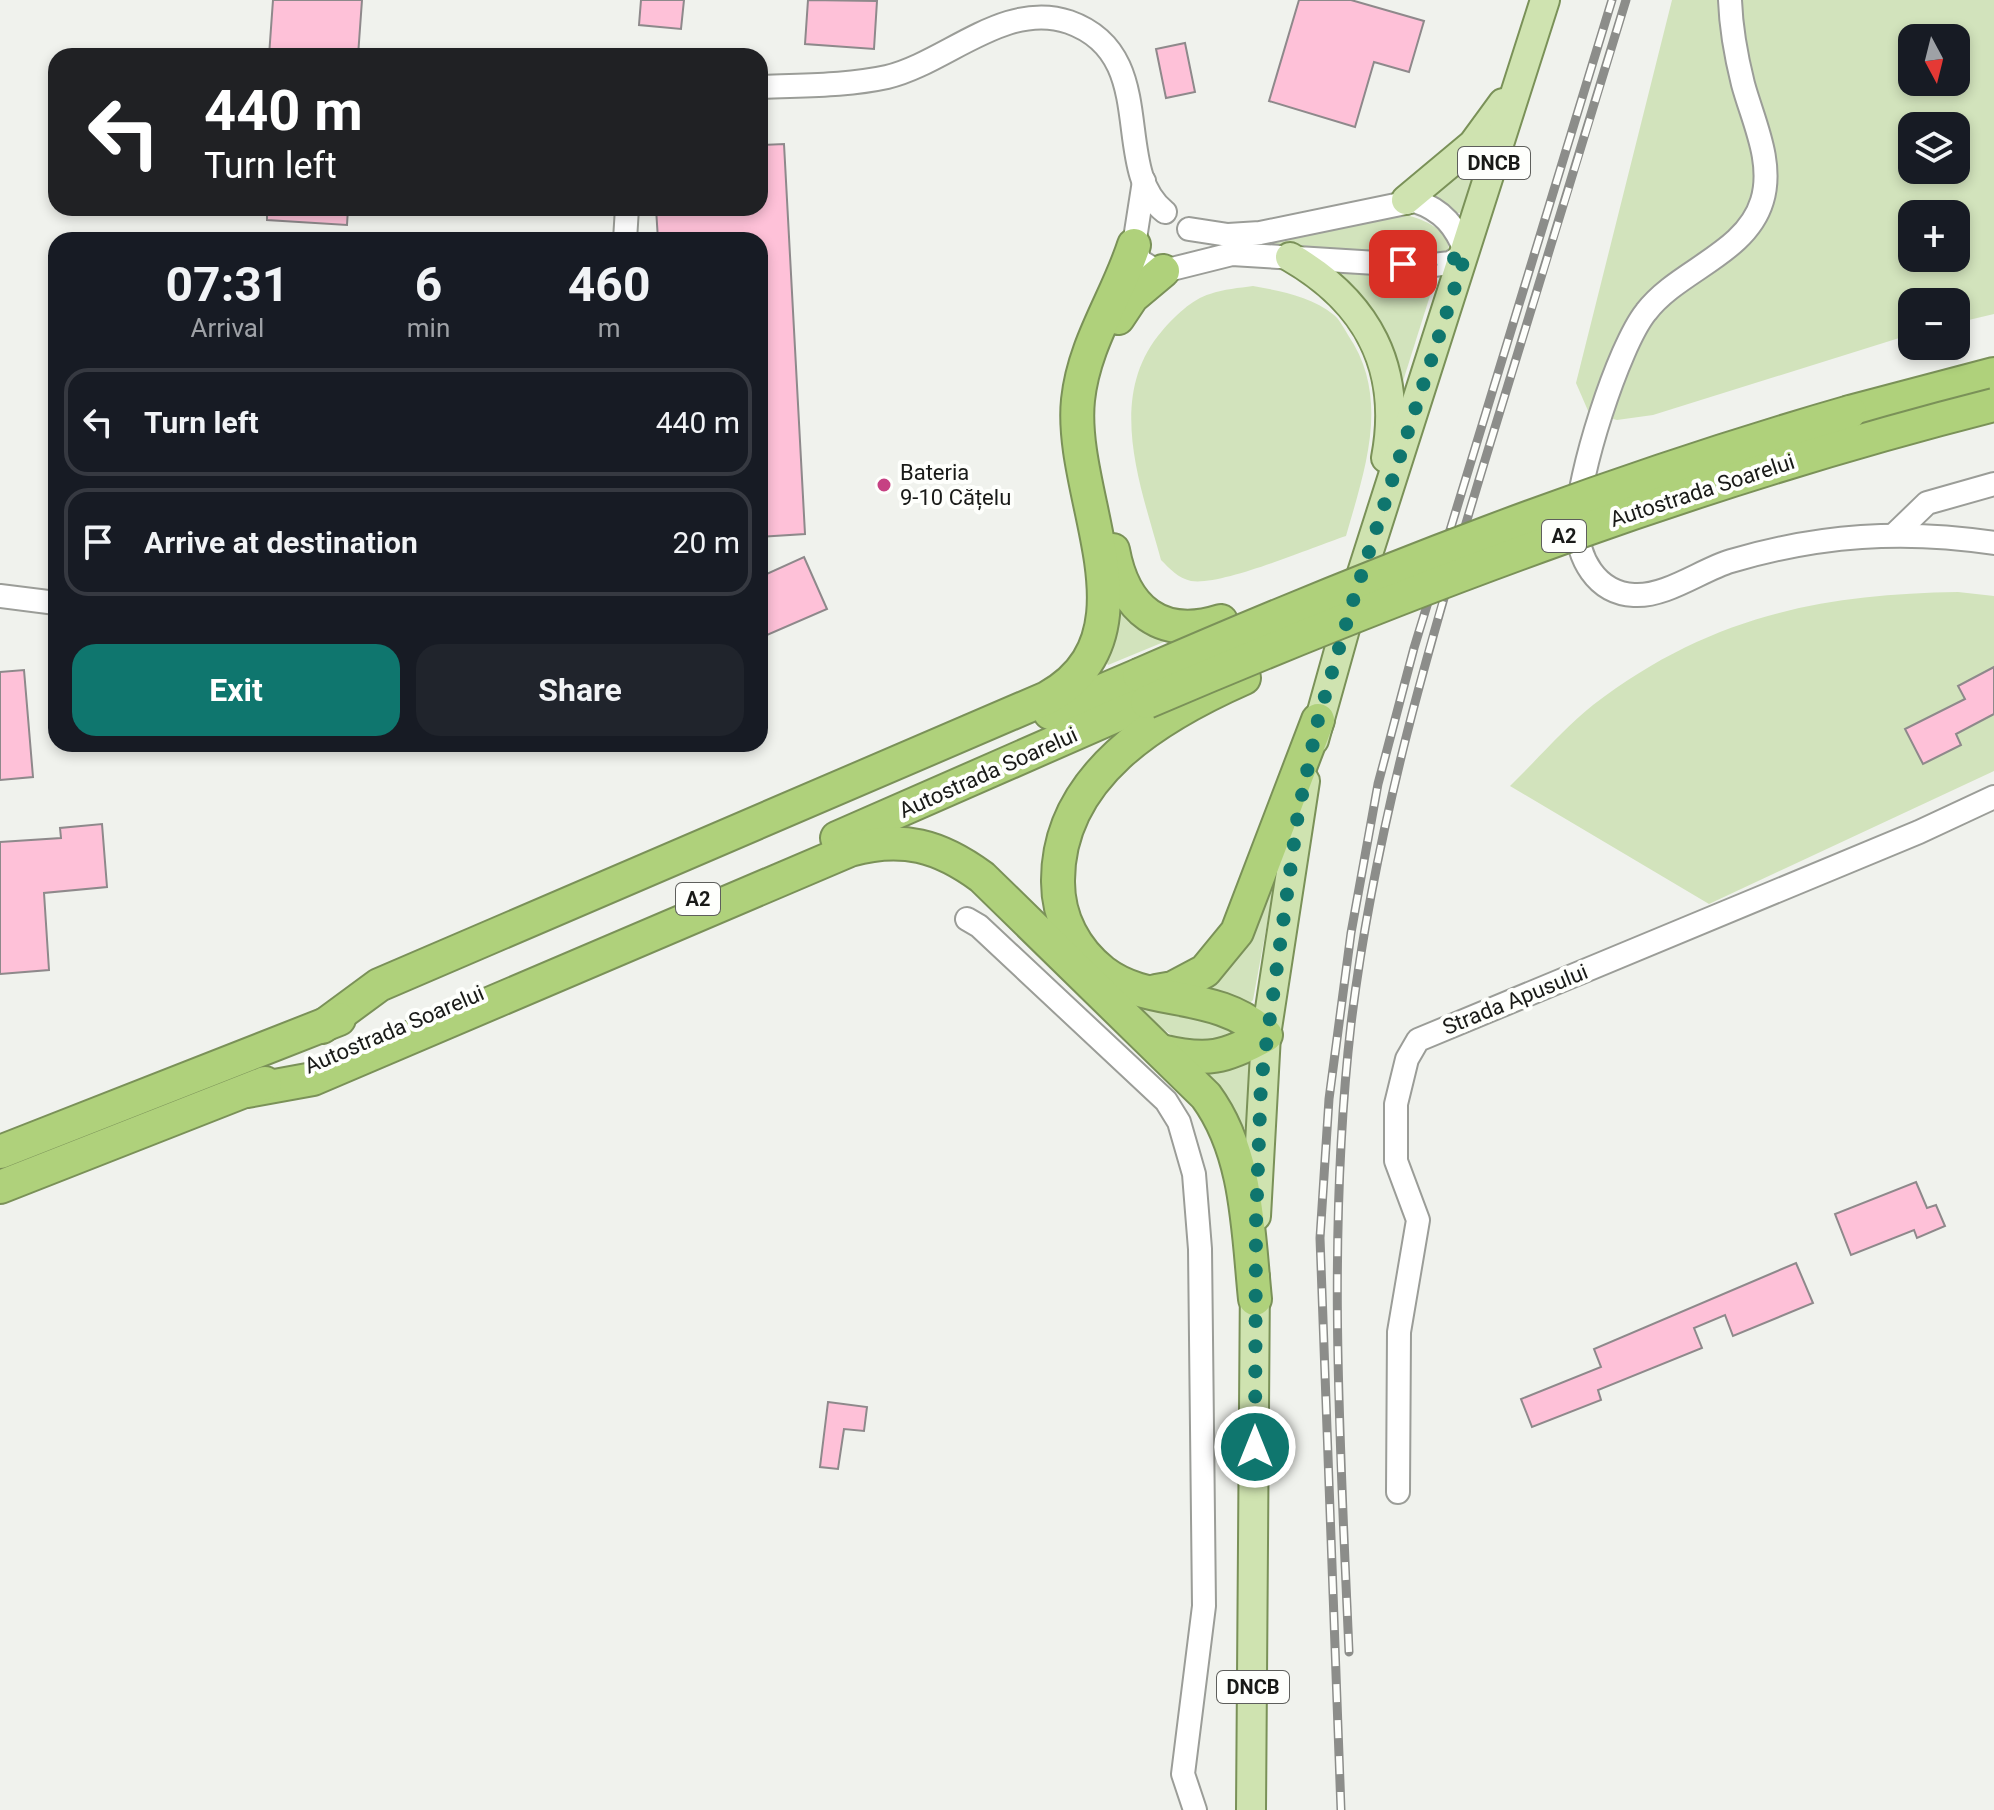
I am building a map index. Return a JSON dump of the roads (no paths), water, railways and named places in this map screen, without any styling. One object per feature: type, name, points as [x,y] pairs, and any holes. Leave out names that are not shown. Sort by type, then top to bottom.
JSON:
[{"type":"highway","points":[[322,1027],[379,985],[1047,698],[1074,681],[1093,657],[1099,643],[1104,603],[1102,569],[1079,436],[1078,400],[1091,343],[1123,278],[1135,237]]},
{"type":"highway","points":[[1172,268],[1132,297],[1105,345],[1091,409],[1099,475],[1122,581],[1138,607],[1170,626],[1199,627],[1221,621],[1623,467],[1783,418],[1850,412]]},
{"type":"highway","name":"Autostrada Soarelui","points":[[0,1187],[247,1091],[787,861],[1145,701],[1471,538],[1626,483],[1850,412],[1994,374]]},
{"type":"highway","name":"Autostrada Soarelui","points":[[0,1152],[1145,701],[1372,608],[1613,518],[1856,442],[1994,405]]},
{"type":"highway","points":[[1161,1051],[1201,1058],[1219,1057],[1266,1035],[1238,1013],[1116,980],[1082,951],[1067,928],[1058,880],[1062,844],[1081,799],[1124,748],[1145,701],[1186,705],[1257,673],[1566,552],[1800,475],[1994,420]]},
{"type":"highway","points":[[1156,991],[1182,985],[1205,971],[1237,932],[1318,720]]},
{"type":"highway","points":[[247,1091],[313,1079],[850,850],[902,841],[933,848],[961,862],[991,885],[1206,1096],[1232,1140],[1248,1229],[1255,1299]]},
{"type":"main road","name":"DNCB","points":[[1251,1810],[1259,1131],[1266,1035],[1291,859],[1318,720],[1545,0]]},
{"type":"main road","points":[[1406,200],[1473,144],[1522,72]]},
{"type":"main road","points":[[1290,257],[1315,271],[1348,302],[1368,329],[1381,358],[1389,388],[1391,420],[1375,534]]},
{"type":"street","points":[[1730,0],[1737,58],[1766,167],[1761,204],[1745,233],[1666,290],[1630,334],[1581,493],[1577,523],[1585,564],[1602,585],[1618,593],[1637,596],[1730,561],[1824,540],[1896,533],[1994,543]]},
{"type":"street","points":[[768,87],[848,83],[890,76],[913,69],[1004,24],[1029,19],[1063,20],[1092,34],[1105,46],[1121,70],[1148,194],[1165,212],[1183,221],[1189,229],[1190,252],[1172,268]]},
{"type":"street","points":[[1144,181],[1135,237],[1147,266],[1172,268],[1232,254],[1425,266],[1450,263],[1466,253],[1455,228],[1443,215],[1423,204],[1406,200],[1260,233],[1228,235],[1189,229]]},
{"type":"street","points":[[1135,237],[1147,217],[1165,212]]},
{"type":"street","points":[[1896,533],[1927,503],[1994,484]]},
{"type":"street","points":[[0,596],[48,602]]},
{"type":"street","name":"Strada Apusului","points":[[1398,1492],[1399,1332],[1418,1220],[1396,1161],[1396,1104],[1407,1059],[1418,1040],[1919,832],[1994,797]]},
{"type":"street","points":[[967,919],[979,926],[1098,1034],[1166,1101],[1179,1122],[1194,1174],[1200,1249],[1204,1606],[1183,1774],[1195,1810]]},
{"type":"street","points":[[1098,1034],[1121,1011]]},
{"type":"railway","points":[[1341,1810],[1320,1238],[1329,1099],[1351,933],[1378,784],[1414,648],[1612,0]]},
{"type":"railway","points":[[1349,1652],[1339,1416],[1337,1260],[1344,1103],[1361,950],[1390,805],[1426,661],[1626,0]]},
{"type":"place","name":"Bateria 9-10 Cățelu","points":[[884,485]]}]
